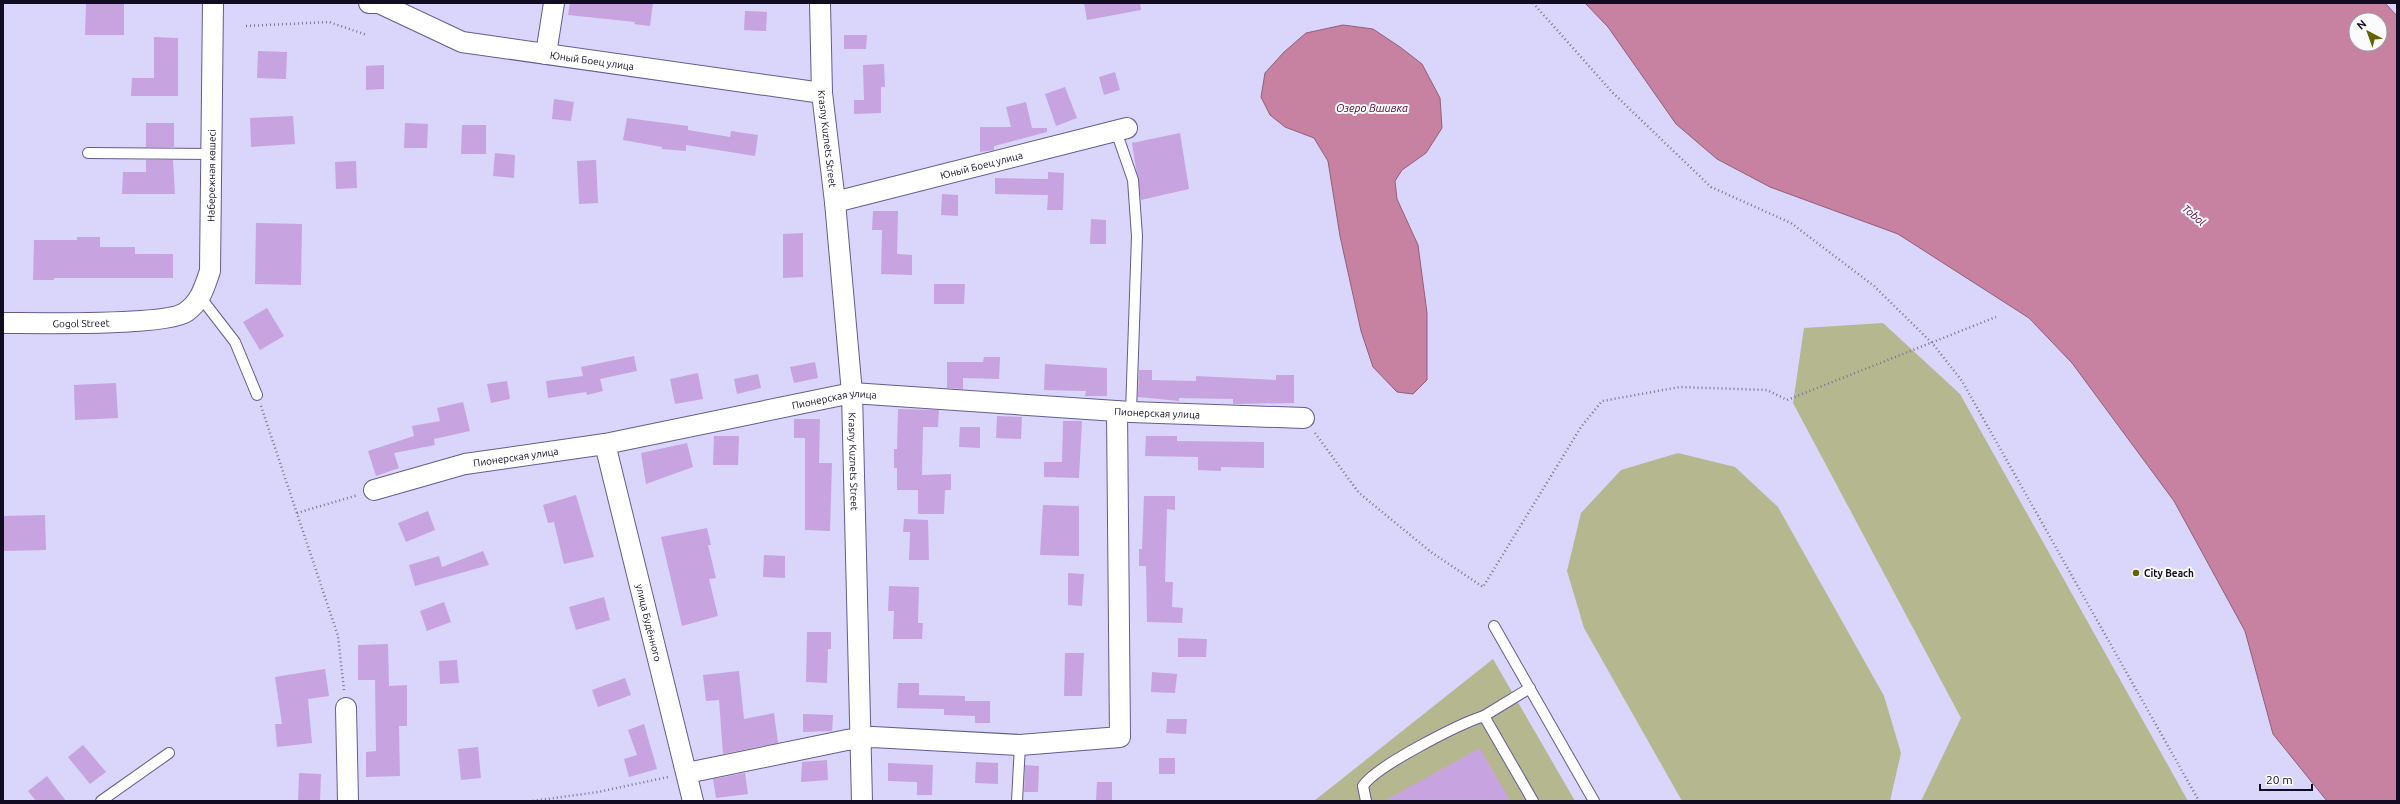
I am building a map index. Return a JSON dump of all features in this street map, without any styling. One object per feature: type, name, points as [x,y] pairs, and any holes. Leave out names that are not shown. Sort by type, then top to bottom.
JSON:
[{"type":"street","name":"Набережная көшесі","points":[[201,298],[210,271],[213,3]]},
{"type":"street","name":"Юный Боец улица","points":[[369,3],[379,3],[462,42],[822,93]]},
{"type":"street","points":[[546,54],[554,3]]},
{"type":"street","name":"Krasny Kuznets Street","points":[[820,3],[822,93],[835,202],[852,393],[862,801]]},
{"type":"street","name":"Юный Боец улица","points":[[835,202],[1121,130]]},
{"type":"street","name":"Gogol Street","points":[[3,324],[159,320],[184,313],[201,298]]},
{"type":"street","name":"Пионерская улица","points":[[374,490],[465,464],[605,444],[852,393],[1124,412],[1304,418]]},
{"type":"street","points":[[688,773],[860,738],[873,737],[1020,745],[1120,737],[1124,412]]},
{"type":"street","name":"улица Будённого","points":[[605,444],[688,773],[693,801]]},
{"type":"street","points":[[346,708],[348,801]]},
{"type":"lane","points":[[1121,130],[1133,180],[1137,236],[1124,412]]},
{"type":"lane","points":[[88,153],[212,154]]},
{"type":"lane","points":[[201,298],[235,342],[257,395]]},
{"type":"lane","points":[[1494,626],[1594,801]]},
{"type":"lane","points":[[1366,801],[1363,786],[1369,777],[1396,759],[1484,716],[1530,688]]},
{"type":"lane","points":[[1484,716],[1533,801]]},
{"type":"lane","points":[[1017,801],[1020,745]]},
{"type":"lane","points":[[101,801],[169,753]]},
{"type":"path","points":[[1533,3],[1612,92],[1712,187],[1791,223],[1874,286],[1933,344],[1962,382],[2199,801]]},
{"type":"path","points":[[246,26],[329,22],[367,35]]},
{"type":"path","points":[[1304,418],[1359,493],[1431,552],[1483,587],[1581,427],[1602,401],[1680,387],[1767,390],[1786,400],[1933,344],[1996,317]]},
{"type":"path","points":[[257,395],[338,636],[346,708]]},
{"type":"path","points":[[297,513],[374,490]]},
{"type":"path","points":[[533,801],[598,792],[688,773]]},
{"type":"green space","points":[[1883,323],[1960,394],[2188,801],[1921,801],[1961,718],[1793,403],[1804,328]]},
{"type":"green space","points":[[1678,453],[1735,467],[1778,507],[1884,696],[1901,753],[1890,801],[1682,801],[1584,628],[1567,571],[1581,513],[1621,470]]},
{"type":"green space","points":[[1493,659],[1575,801],[1314,801]]},
{"type":"water","name":"Tobol","points":[[1585,3],[2385,3],[2397,16],[2397,801],[2327,801],[2273,734],[2245,631],[2174,501],[2072,363],[2029,318],[1898,234],[1770,187],[1717,159],[1676,124],[1608,27]]},
{"type":"water","name":"Озеро Вшивка","points":[[1343,25],[1373,29],[1400,47],[1422,64],[1440,98],[1442,128],[1426,153],[1402,170],[1395,181],[1397,199],[1418,245],[1427,313],[1427,380],[1413,394],[1397,392],[1373,367],[1361,331],[1340,236],[1328,161],[1314,138],[1285,127],[1270,115],[1261,97],[1265,73],[1284,52],[1306,33]]},
{"type":"building","points":[[86,3],[124,3],[124,35],[85,35]]},
{"type":"building","points":[[570,3],[653,3],[650,26],[634,24],[635,22],[568,15]]},
{"type":"building","points":[[1084,3],[1140,3],[1141,10],[1087,20]]},
{"type":"building","points":[[745,11],[767,12],[766,31],[744,30]]},
{"type":"building","points":[[844,35],[867,35],[866,49],[844,49]]},
{"type":"building","points":[[154,37],[178,38],[178,96],[131,96],[132,78],[154,78]]},
{"type":"building","points":[[258,51],[287,52],[286,79],[257,78]]},
{"type":"building","points":[[884,64],[885,87],[881,87],[881,113],[854,114],[854,100],[864,100],[863,65]]},
{"type":"building","points":[[384,65],[384,89],[366,90],[366,66]]},
{"type":"building","points":[[1115,72],[1120,90],[1104,95],[1099,77]]},
{"type":"building","points":[[1065,87],[1077,118],[1056,126],[1045,94]]},
{"type":"building","points":[[554,99],[574,102],[571,121],[552,119]]},
{"type":"building","points":[[1026,102],[1032,128],[1047,128],[1047,132],[994,146],[994,150],[980,152],[980,127],[1011,127],[1006,107]]},
{"type":"building","points":[[293,116],[295,144],[251,147],[250,118]]},
{"type":"building","points":[[627,118],[688,126],[688,130],[730,137],[731,131],[758,135],[755,156],[686,145],[686,151],[662,149],[662,147],[623,140]]},
{"type":"building","points":[[146,123],[174,123],[174,147],[146,147]]},
{"type":"building","points":[[405,123],[428,124],[427,148],[404,148]]},
{"type":"building","points":[[462,125],[486,125],[486,154],[461,154]]},
{"type":"building","points":[[1180,133],[1189,189],[1141,200],[1132,143]]},
{"type":"building","points":[[495,153],[515,155],[514,178],[493,176]]},
{"type":"building","points":[[146,160],[173,160],[175,194],[122,194],[123,172],[146,172]]},
{"type":"building","points":[[596,160],[598,203],[579,204],[577,161]]},
{"type":"building","points":[[356,161],[357,188],[336,189],[335,162]]},
{"type":"building","points":[[1048,172],[1064,173],[1063,210],[1047,210],[1048,195],[995,194],[995,178],[1048,179]]},
{"type":"building","points":[[942,194],[958,195],[958,216],[941,215]]},
{"type":"building","points":[[873,211],[898,211],[897,254],[912,255],[912,275],[881,274],[882,230],[872,230]]},
{"type":"building","points":[[1091,219],[1106,220],[1106,244],[1090,244]]},
{"type":"building","points":[[256,223],[302,224],[301,285],[255,284]]},
{"type":"building","points":[[803,233],[803,277],[783,278],[783,234]]},
{"type":"building","points":[[77,237],[100,237],[100,247],[135,247],[135,254],[173,254],[173,278],[54,278],[54,280],[33,280],[34,240],[77,240]]},
{"type":"building","points":[[934,284],[965,284],[964,304],[934,304]]},
{"type":"building","points":[[267,308],[284,336],[260,350],[243,322]]},
{"type":"building","points":[[634,356],[637,371],[600,379],[603,391],[587,395],[586,392],[548,398],[546,381],[583,376],[581,367]]},
{"type":"building","points":[[984,357],[1000,357],[999,379],[963,378],[963,389],[947,388],[947,362],[983,362]]},
{"type":"building","points":[[815,362],[818,378],[794,383],[790,367]]},
{"type":"building","points":[[1045,364],[1107,368],[1107,396],[1085,396],[1086,391],[1044,390]]},
{"type":"building","points":[[1139,370],[1152,370],[1152,380],[1196,381],[1196,376],[1276,380],[1276,375],[1294,375],[1294,403],[1233,404],[1233,399],[1179,398],[1179,401],[1138,397]]},
{"type":"building","points":[[698,373],[703,399],[675,404],[670,379]]},
{"type":"building","points":[[758,374],[761,388],[737,394],[734,379]]},
{"type":"building","points":[[507,381],[510,399],[491,403],[487,384]]},
{"type":"building","points":[[116,383],[118,418],[75,420],[74,385]]},
{"type":"building","points":[[463,402],[470,431],[434,439],[435,445],[394,453],[399,468],[376,476],[368,451],[414,436],[412,426],[440,421],[437,408]]},
{"type":"building","points":[[898,409],[939,410],[938,427],[923,427],[922,475],[951,474],[951,490],[945,490],[944,514],[918,514],[918,490],[897,490],[897,468],[894,468],[894,449],[897,449]]},
{"type":"building","points":[[997,416],[1022,417],[1021,439],[996,438]]},
{"type":"building","points":[[794,419],[820,419],[819,463],[832,463],[830,531],[805,530],[805,438],[794,438]]},
{"type":"building","points":[[1063,421],[1082,421],[1079,478],[1044,477],[1044,462],[1062,462]]},
{"type":"building","points":[[960,427],[980,427],[980,448],[959,447]]},
{"type":"building","points":[[714,436],[739,436],[738,465],[713,465]]},
{"type":"building","points":[[1146,436],[1177,436],[1177,441],[1264,442],[1264,468],[1221,467],[1221,471],[1198,470],[1198,457],[1145,456]]},
{"type":"building","points":[[687,443],[693,467],[646,484],[641,453]]},
{"type":"building","points":[[576,495],[594,557],[564,564],[554,522],[548,523],[543,505]]},
{"type":"building","points":[[1144,496],[1175,496],[1175,510],[1167,509],[1165,582],[1173,582],[1172,607],[1183,608],[1182,623],[1147,622],[1146,566],[1139,566],[1139,549],[1142,549]]},
{"type":"building","points":[[1043,505],[1079,506],[1079,556],[1040,555]]},
{"type":"building","points":[[428,511],[435,530],[406,542],[398,523]]},
{"type":"building","points":[[45,515],[46,550],[3,551],[3,516]]},
{"type":"building","points":[[904,519],[928,520],[929,560],[909,560],[910,532],[903,532]]},
{"type":"building","points":[[707,528],[711,545],[708,545],[716,578],[709,579],[718,616],[682,626],[661,537]]},
{"type":"building","points":[[483,551],[489,565],[415,586],[409,565],[439,556],[442,567]]},
{"type":"building","points":[[764,555],[785,556],[785,578],[763,577]]},
{"type":"building","points":[[1068,573],[1084,574],[1082,606],[1068,605]]},
{"type":"building","points":[[889,586],[919,587],[918,623],[923,623],[922,639],[893,639],[894,611],[888,611]]},
{"type":"building","points":[[604,597],[610,620],[576,630],[569,607]]},
{"type":"building","points":[[444,602],[451,622],[427,631],[420,611]]},
{"type":"building","points":[[807,632],[831,632],[831,649],[828,649],[827,683],[806,682]]},
{"type":"building","points":[[1178,638],[1207,639],[1206,657],[1178,657]]},
{"type":"building","points":[[388,644],[389,686],[407,685],[407,726],[399,726],[400,776],[366,777],[366,752],[376,751],[375,680],[358,680],[358,645]]},
{"type":"building","points":[[1065,653],[1084,653],[1082,696],[1064,696]]},
{"type":"building","points":[[457,660],[459,683],[440,684],[439,661]]},
{"type":"building","points":[[325,669],[329,696],[308,699],[312,743],[277,747],[275,724],[282,724],[275,677]]},
{"type":"building","points":[[739,671],[744,719],[774,713],[778,743],[723,754],[719,700],[706,701],[703,675]]},
{"type":"building","points":[[1152,672],[1177,674],[1175,693],[1151,692]]},
{"type":"building","points":[[625,678],[631,695],[598,707],[592,690]]},
{"type":"building","points":[[898,683],[919,683],[919,695],[965,696],[965,701],[990,701],[990,723],[975,723],[975,716],[944,715],[944,709],[897,708]]},
{"type":"building","points":[[803,714],[833,715],[832,731],[803,732]]},
{"type":"building","points":[[1167,719],[1187,719],[1186,734],[1166,733]]},
{"type":"building","points":[[644,724],[657,769],[629,777],[624,759],[637,755],[628,730]]},
{"type":"building","points":[[83,745],[106,772],[90,784],[68,757]]},
{"type":"building","points":[[478,747],[481,778],[461,780],[458,749]]},
{"type":"building","points":[[1480,748],[1510,801],[1384,801]]},
{"type":"building","points":[[1159,758],[1175,758],[1175,774],[1159,774]]},
{"type":"building","points":[[827,760],[828,780],[801,782],[802,762]]},
{"type":"building","points":[[976,762],[998,763],[998,784],[975,783]]},
{"type":"building","points":[[888,763],[933,765],[932,795],[917,795],[917,782],[888,781]]},
{"type":"building","points":[[1025,765],[1039,766],[1038,792],[1024,792]]},
{"type":"building","points":[[299,773],[321,774],[320,801],[298,801]]},
{"type":"building","points":[[745,773],[748,794],[716,798],[713,779]]},
{"type":"building","points":[[47,776],[66,801],[36,801],[28,791]]},
{"type":"building","points":[[1097,782],[1112,782],[1112,801],[1096,801]]},
{"type":"place","name":"City Beach","points":[[2136,573]]}]
